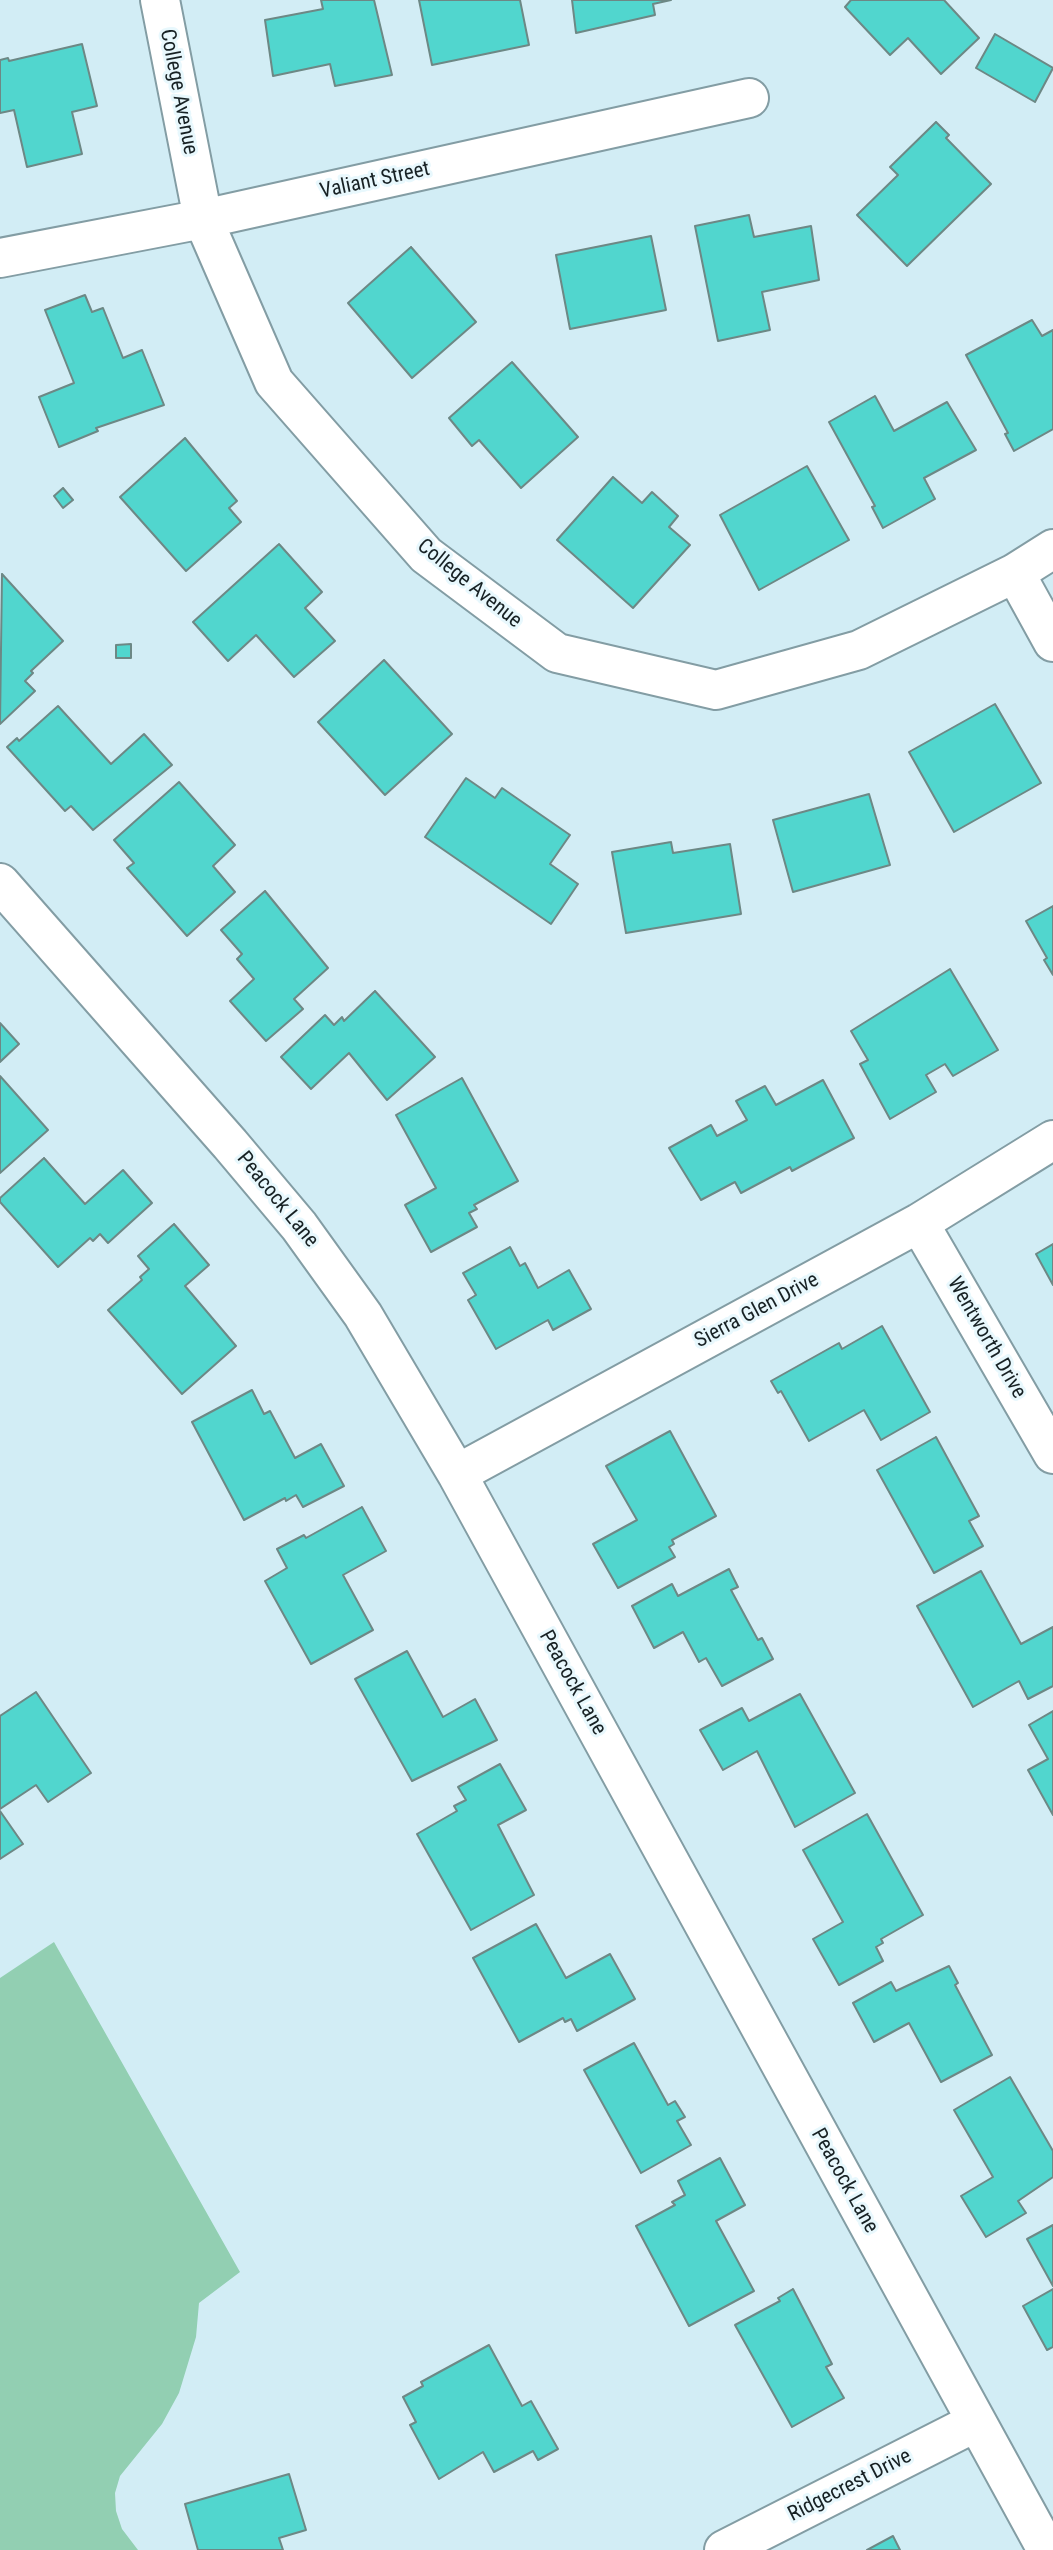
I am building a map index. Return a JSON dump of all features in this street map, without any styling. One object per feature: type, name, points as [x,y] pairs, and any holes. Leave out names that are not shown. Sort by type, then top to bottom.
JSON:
[{"type":"street","name":"College Avenue","points":[[160,0],[203,219],[274,382],[426,555],[557,653],[716,690],[859,650],[1015,573],[1053,549]]},
{"type":"street","name":"Valiant Street","points":[[0,258],[203,219],[749,98]]},
{"type":"street","points":[[1015,573],[1053,642]]},
{"type":"street","name":"Peacock Lane","points":[[0,883],[230,1143],[299,1226],[363,1315],[457,1474],[1047,2550]]},
{"type":"street","name":"Sierra Glen Drive","points":[[457,1474],[919,1223],[1053,1140]]},
{"type":"street","name":"Wentworth Drive","points":[[919,1223],[1053,1454]]},
{"type":"street","name":"Ridgecrest Drive","points":[[724,2550],[976,2422]]},
{"type":"green space","points":[[54,1942],[240,2272],[199,2303],[196,2337],[179,2393],[162,2424],[120,2476],[115,2493],[116,2511],[122,2529],[138,2550],[0,2550],[0,1978]]},
{"type":"building","points":[[321,0],[374,0],[392,75],[335,86],[330,64],[273,76],[265,20],[323,9]]},
{"type":"building","points":[[419,0],[520,0],[529,45],[432,65]]},
{"type":"building","points":[[572,0],[671,0],[653,4],[655,15],[576,33]]},
{"type":"building","points":[[851,0],[944,0],[979,38],[941,74],[908,38],[890,55],[845,7]]},
{"type":"building","points":[[995,34],[1053,68],[1035,102],[976,68]]},
{"type":"building","points":[[82,44],[97,106],[72,112],[82,154],[27,167],[14,110],[0,113],[0,60],[8,58],[9,61]]},
{"type":"building","points":[[936,122],[949,135],[946,138],[991,184],[907,266],[857,215],[898,175],[890,167]]},
{"type":"building","points":[[749,215],[754,237],[811,226],[819,280],[762,292],[770,330],[718,341],[695,226]]},
{"type":"building","points":[[651,236],[666,310],[570,329],[556,255]]},
{"type":"building","points":[[411,247],[476,322],[412,378],[348,303]]},
{"type":"building","points":[[85,295],[92,312],[103,308],[123,358],[142,350],[164,405],[96,428],[98,431],[59,447],[39,397],[74,383],[45,310]]},
{"type":"building","points":[[1032,320],[1042,336],[1053,330],[1053,429],[1014,451],[1005,434],[1008,433],[966,355]]},
{"type":"building","points":[[512,362],[578,437],[521,488],[479,440],[472,446],[449,418]]},
{"type":"building","points":[[875,396],[894,431],[947,402],[976,450],[924,478],[935,499],[883,528],[872,507],[875,506],[829,422]]},
{"type":"building","points":[[185,438],[237,501],[229,508],[241,522],[186,571],[120,497]]},
{"type":"building","points":[[807,466],[849,540],[759,590],[720,515]]},
{"type":"building","points":[[613,477],[642,503],[652,492],[678,516],[669,527],[690,545],[633,608],[557,540]]},
{"type":"building","points":[[63,488],[73,500],[63,508],[54,496]]},
{"type":"building","points":[[279,544],[322,592],[305,608],[335,641],[294,677],[256,635],[228,661],[193,622]]},
{"type":"building","points":[[2,574],[63,641],[31,671],[33,673],[25,681],[35,691],[0,724]]},
{"type":"building","points":[[131,644],[131,658],[116,658],[116,645]]},
{"type":"building","points":[[384,660],[452,734],[385,795],[318,722]]},
{"type":"building","points":[[995,704],[1041,783],[954,832],[909,752]]},
{"type":"building","points":[[58,706],[111,764],[144,734],[172,765],[93,830],[71,806],[65,811],[7,747],[17,738],[19,741]]},
{"type":"building","points":[[466,778],[495,798],[502,788],[570,835],[550,864],[578,884],[551,924],[425,837]]},
{"type":"building","points":[[179,782],[235,845],[213,866],[235,892],[187,936],[127,868],[134,863],[114,840]]},
{"type":"building","points":[[869,794],[890,865],[793,892],[773,820]]},
{"type":"building","points":[[671,842],[673,853],[730,844],[741,914],[626,933],[612,852]]},
{"type":"building","points":[[265,891],[328,968],[294,999],[303,1009],[266,1041],[230,1001],[254,979],[237,959],[242,954],[221,930]]},
{"type":"building","points":[[1053,906],[1053,975],[1044,960],[1047,958],[1026,921]]},
{"type":"building","points":[[950,969],[998,1050],[953,1076],[945,1064],[926,1075],[936,1092],[890,1119],[860,1064],[868,1060],[851,1031]]},
{"type":"building","points":[[375,991],[435,1057],[387,1100],[349,1053],[311,1089],[281,1057],[325,1015],[334,1025],[342,1017],[344,1021]]},
{"type":"building","points":[[0,1023],[19,1044],[0,1062]]},
{"type":"building","points":[[0,1076],[48,1130],[0,1173]]},
{"type":"building","points":[[462,1078],[518,1181],[474,1205],[477,1209],[469,1213],[477,1227],[431,1252],[405,1205],[436,1188],[396,1115]]},
{"type":"building","points":[[823,1080],[854,1138],[792,1171],[790,1167],[741,1193],[735,1182],[701,1200],[669,1148],[711,1125],[717,1136],[747,1120],[736,1101],[765,1086],[776,1105]]},
{"type":"building","points":[[44,1158],[85,1204],[123,1170],[152,1203],[108,1243],[100,1234],[93,1241],[90,1238],[58,1267],[0,1202],[0,1198]]},
{"type":"building","points":[[174,1224],[209,1265],[185,1286],[236,1346],[182,1394],[108,1310],[142,1280],[140,1277],[149,1269],[138,1256]]},
{"type":"building","points":[[1053,1244],[1053,1285],[1036,1254]]},
{"type":"building","points":[[510,1247],[520,1266],[525,1263],[538,1288],[569,1270],[591,1309],[553,1330],[548,1320],[496,1349],[468,1300],[476,1295],[463,1273]]},
{"type":"building","points":[[882,1326],[930,1412],[881,1440],[864,1410],[809,1441],[781,1391],[778,1393],[771,1381],[839,1343],[842,1349]]},
{"type":"building","points":[[252,1390],[264,1414],[270,1411],[295,1458],[321,1444],[344,1486],[303,1507],[296,1495],[286,1501],[285,1498],[244,1520],[192,1422]]},
{"type":"building","points":[[670,1431],[716,1516],[672,1540],[674,1544],[669,1547],[675,1557],[618,1588],[593,1544],[637,1520],[606,1466]]},
{"type":"building","points":[[936,1437],[979,1516],[969,1521],[983,1546],[934,1573],[877,1470]]},
{"type":"building","points":[[362,1507],[386,1551],[343,1575],[373,1630],[311,1664],[265,1581],[287,1568],[277,1549],[304,1535],[306,1538]]},
{"type":"building","points":[[729,1569],[738,1587],[731,1590],[758,1640],[762,1638],[773,1659],[722,1686],[706,1658],[699,1662],[683,1632],[654,1648],[632,1606],[672,1584],[678,1596]]},
{"type":"building","points":[[981,1571],[1021,1644],[1053,1627],[1053,1686],[1028,1699],[1019,1681],[973,1707],[917,1606]]},
{"type":"building","points":[[407,1651],[443,1717],[475,1699],[497,1740],[412,1781],[355,1679]]},
{"type":"building","points":[[36,1692],[91,1773],[48,1802],[36,1785],[0,1809],[0,1716]]},
{"type":"building","points":[[800,1694],[855,1793],[795,1827],[757,1751],[723,1770],[700,1730],[742,1708],[749,1721]]},
{"type":"building","points":[[1053,1711],[1053,1815],[1028,1770],[1048,1759],[1029,1725]]},
{"type":"building","points":[[500,1764],[526,1810],[498,1825],[534,1895],[471,1930],[417,1834],[457,1811],[454,1806],[466,1800],[458,1787]]},
{"type":"building","points":[[0,1811],[23,1844],[0,1859]]},
{"type":"building","points":[[867,1814],[923,1915],[881,1939],[883,1943],[876,1947],[883,1961],[839,1985],[813,1939],[843,1922],[803,1850]]},
{"type":"building","points":[[536,1924],[566,1978],[610,1954],[635,1999],[577,2031],[571,2019],[565,2022],[563,2018],[519,2042],[473,1958]]},
{"type":"building","points":[[949,1966],[958,1983],[955,1985],[992,2055],[941,2082],[909,2023],[874,2042],[853,2003],[891,1982],[896,1991]]},
{"type":"building","points":[[634,2043],[668,2105],[675,2101],[685,2117],[677,2121],[691,2145],[641,2173],[584,2070]]},
{"type":"building","points":[[1010,2077],[1053,2151],[1053,2177],[1018,2201],[1026,2213],[986,2237],[961,2196],[993,2177],[954,2110]]},
{"type":"building","points":[[720,2158],[745,2205],[716,2221],[754,2291],[689,2326],[636,2226],[675,2205],[672,2202],[685,2195],[678,2181]]},
{"type":"building","points":[[1053,2225],[1053,2286],[1027,2239]]},
{"type":"building","points":[[793,2289],[832,2364],[826,2367],[844,2398],[792,2427],[735,2325],[780,2301],[778,2298]]},
{"type":"building","points":[[1053,2289],[1053,2347],[1047,2350],[1023,2306]]},
{"type":"building","points":[[489,2345],[522,2406],[531,2401],[558,2449],[538,2460],[533,2451],[494,2472],[483,2452],[439,2479],[410,2425],[416,2422],[403,2397],[423,2386],[421,2382]]},
{"type":"building","points":[[289,2474],[306,2530],[279,2538],[283,2550],[198,2550],[185,2504]]},
{"type":"building","points":[[893,2536],[900,2550],[867,2550]]}]
